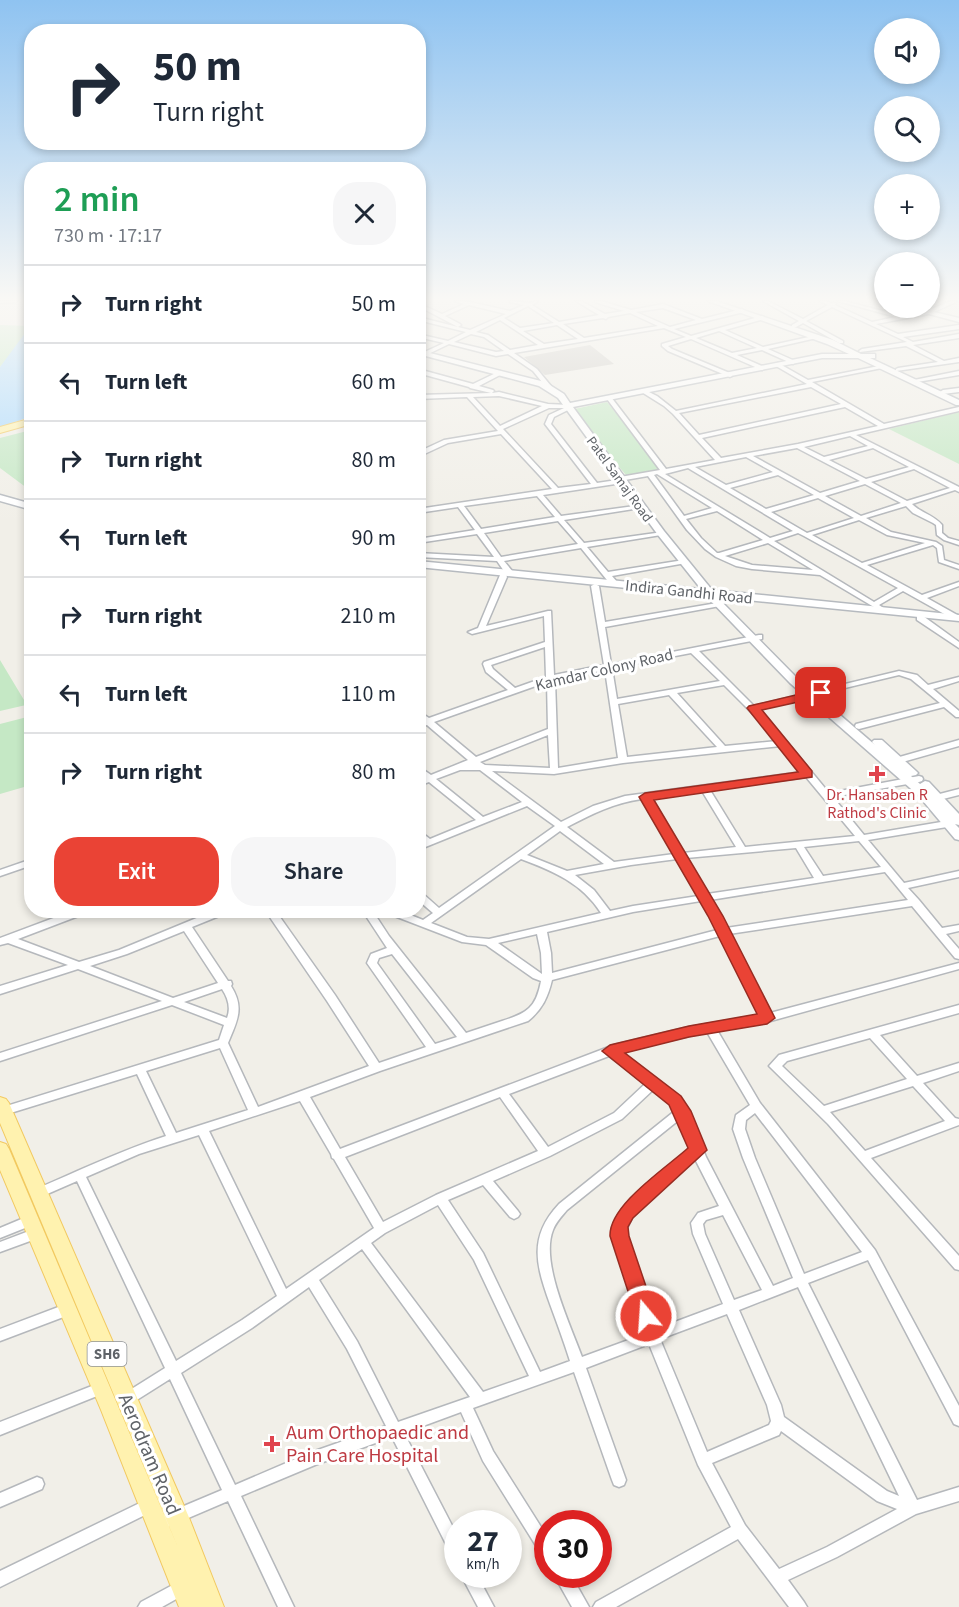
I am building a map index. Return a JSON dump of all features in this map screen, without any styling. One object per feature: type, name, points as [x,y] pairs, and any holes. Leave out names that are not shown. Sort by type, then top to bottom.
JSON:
[{"type":"main road","points":[[511,376],[548,386]]},
{"type":"main road","points":[[567,407],[725,376]]},
{"type":"main road","points":[[904,376],[959,401]]},
{"type":"main road","points":[[909,376],[959,401]]},
{"type":"main road","name":"Patel Samaj Road","points":[[548,386],[561,396],[640,506],[684,562],[755,637],[816,694]]},
{"type":"main road","points":[[0,432],[24,424]]},
{"type":"main road","points":[[0,498],[24,505]]},
{"type":"main road","points":[[0,503],[24,510]]},
{"type":"main road","name":"Indira Gandhi Road","points":[[426,565],[595,586],[883,610],[959,619]]},
{"type":"main road","name":"Indira Gandhi Road","points":[[426,570],[614,583],[718,598]]},
{"type":"main road","name":"Indira Gandhi Road","points":[[883,610],[920,618],[959,619]]},
{"type":"main road","points":[[816,694],[899,760],[953,823],[959,836]]},
{"type":"main road","points":[[816,694],[915,780]]},
{"type":"main road","name":"Aerodram Road","points":[[2,1107],[127,1399],[168,1520],[182,1588],[191,1607]]},
{"type":"main road","name":"Aerodram Road","points":[[0,1149],[5,1175],[34,1227],[150,1504],[168,1520],[212,1607]]},
{"type":"street","points":[[437,376],[548,406],[567,407]]},
{"type":"street","points":[[454,396],[494,376]]},
{"type":"street","points":[[540,376],[548,386]]},
{"type":"street","points":[[796,376],[884,427]]},
{"type":"street","points":[[677,412],[841,376]]},
{"type":"street","points":[[917,380],[945,376]]},
{"type":"street","points":[[943,392],[959,390]]},
{"type":"street","points":[[644,392],[666,403],[677,412],[720,461]]},
{"type":"street","points":[[426,397],[499,394]]},
{"type":"street","points":[[468,395],[556,490]]},
{"type":"street","points":[[609,398],[662,472],[718,509],[883,610],[903,588]]},
{"type":"street","points":[[697,436],[846,405]]},
{"type":"street","points":[[426,451],[446,441],[500,431],[548,406]]},
{"type":"street","points":[[548,420],[567,407]]},
{"type":"street","points":[[426,510],[595,485],[852,435],[959,409]]},
{"type":"street","points":[[537,411],[548,420],[595,485]]},
{"type":"street","points":[[852,435],[958,489]]},
{"type":"street","points":[[798,446],[908,504],[919,515],[938,522],[939,534],[959,543]]},
{"type":"street","points":[[824,459],[873,446]]},
{"type":"street","points":[[748,456],[893,536],[934,543],[940,547],[941,561],[959,567]]},
{"type":"street","points":[[690,467],[861,566],[959,619]]},
{"type":"street","points":[[766,511],[915,467]]},
{"type":"street","points":[[726,488],[778,473]]},
{"type":"street","points":[[650,474],[708,548],[718,556],[750,565],[825,574]]},
{"type":"street","points":[[718,556],[769,540],[862,519],[958,489]]},
{"type":"street","points":[[538,493],[585,545],[614,583]]},
{"type":"street","points":[[459,504],[501,559],[506,575],[477,631],[548,614],[554,771]]},
{"type":"street","points":[[426,540],[640,506]]},
{"type":"street","points":[[684,518],[718,509]]},
{"type":"street","points":[[426,555],[501,559],[661,533]]},
{"type":"street","points":[[861,566],[959,536]]},
{"type":"street","points":[[608,574],[684,562]]},
{"type":"street","points":[[921,598],[959,584]]},
{"type":"street","points":[[595,586],[623,760]]},
{"type":"street","points":[[601,625],[718,598]]},
{"type":"street","points":[[920,618],[959,646]]},
{"type":"street","name":"Kamdar Colony Road","points":[[428,721],[551,678],[755,637]]},
{"type":"street","points":[[950,639],[959,640]]},
{"type":"street","points":[[514,691],[489,670],[487,664],[549,643]]},
{"type":"street","points":[[693,650],[754,708],[959,956]]},
{"type":"street","points":[[754,708],[899,674],[914,677],[958,714]]},
{"type":"street","points":[[926,688],[959,679]]},
{"type":"street","points":[[614,702],[727,682]]},
{"type":"street","points":[[671,692],[723,749]]},
{"type":"street","points":[[859,726],[945,704]]},
{"type":"street","points":[[428,721],[484,769],[611,864]]},
{"type":"street","points":[[426,780],[553,730]]},
{"type":"street","points":[[460,767],[554,771],[623,760],[782,743]]},
{"type":"street","points":[[899,760],[959,743]]},
{"type":"street","points":[[426,774],[482,821]]},
{"type":"street","points":[[425,923],[561,826],[611,802],[807,774]]},
{"type":"street","points":[[826,796],[915,780]]},
{"type":"street","points":[[705,789],[742,849]]},
{"type":"street","points":[[933,799],[959,792]]},
{"type":"street","points":[[645,797],[724,932],[767,1018]]},
{"type":"street","points":[[426,844],[529,802]]},
{"type":"street","points":[[567,874],[611,864],[860,837],[953,823]]},
{"type":"street","points":[[426,840],[429,843]]},
{"type":"street","points":[[798,844],[820,880]]},
{"type":"street","points":[[521,856],[567,874],[595,894],[607,914]]},
{"type":"street","points":[[0,873],[24,865]]},
{"type":"street","points":[[410,918],[466,940],[489,942],[607,914],[888,870]]},
{"type":"street","points":[[902,886],[959,874]]},
{"type":"street","points":[[426,901],[438,912]]},
{"type":"street","points":[[489,942],[537,976],[545,978],[724,932],[916,902]]},
{"type":"street","points":[[5,940],[64,918]]},
{"type":"street","points":[[0,990],[81,966],[208,918]]},
{"type":"street","points":[[276,918],[376,1068]]},
{"type":"street","points":[[373,918],[394,949],[463,1037]]},
{"type":"street","points":[[188,927],[227,984],[236,1006],[223,1043],[255,1112]]},
{"type":"street","points":[[940,932],[959,928]]},
{"type":"street","points":[[38,1193],[79,1174],[173,1138],[303,1096],[533,1013],[540,1002],[548,951],[541,930]]},
{"type":"street","points":[[5,940],[81,966],[229,1023]]},
{"type":"street","points":[[394,949],[375,956],[372,963],[432,1048]]},
{"type":"street","points":[[336,1155],[610,1051],[710,1027],[767,1018],[892,982],[959,966]]},
{"type":"street","points":[[0,1057],[227,984]]},
{"type":"street","points":[[959,1009],[776,1062],[778,1070],[863,1156],[959,1265]]},
{"type":"street","points":[[710,1027],[756,1106],[871,1254],[959,1420]]},
{"type":"street","points":[[863,1156],[956,1122],[873,1034]]},
{"type":"street","points":[[2,1107],[223,1043]]},
{"type":"street","points":[[610,1051],[668,1094],[682,1111],[726,1209],[769,1291]]},
{"type":"street","points":[[821,1111],[959,1066]]},
{"type":"street","points":[[140,1068],[173,1138]]},
{"type":"street","points":[[127,1399],[311,1279],[381,1229],[440,1198],[546,1153],[618,1116],[653,1083]]},
{"type":"street","points":[[502,1092],[546,1153]]},
{"type":"street","points":[[303,1096],[381,1229]]},
{"type":"street","points":[[756,1106],[740,1118],[739,1129],[749,1158],[800,1279],[913,1508]]},
{"type":"street","points":[[619,1480],[576,1365],[546,1274],[542,1250],[543,1235],[563,1207],[682,1111]]},
{"type":"street","points":[[202,1129],[284,1297]]},
{"type":"street","points":[[698,1150],[627,1212],[619,1227],[620,1236],[652,1336],[703,1460],[740,1530],[799,1607]]},
{"type":"street","points":[[79,1174],[286,1607]]},
{"type":"street","points":[[486,1179],[514,1214]]},
{"type":"street","points":[[440,1198],[479,1257],[537,1379]]},
{"type":"street","points":[[703,1460],[774,1431],[778,1421],[774,1405],[699,1234],[697,1223],[702,1216],[726,1209]]},
{"type":"street","points":[[0,1233],[34,1227]]},
{"type":"street","points":[[0,1247],[34,1227]]},
{"type":"street","points":[[363,1241],[480,1399]]},
{"type":"street","points":[[168,1520],[312,1459],[576,1365],[871,1254]]},
{"type":"street","points":[[311,1279],[352,1345],[444,1526]]},
{"type":"street","points":[[0,1335],[69,1309]]},
{"type":"street","points":[[0,1428],[102,1388]]},
{"type":"street","points":[[464,1404],[488,1456],[534,1530]]},
{"type":"street","points":[[778,1421],[882,1496],[913,1508]]},
{"type":"street","points":[[0,1500],[37,1484]]},
{"type":"street","points":[[776,1578],[832,1552],[913,1508],[959,1494]]},
{"type":"street","points":[[0,1579],[150,1504]]},
{"type":"street","points":[[600,1607],[740,1530]]},
{"type":"street","points":[[146,1607],[182,1588]]},
{"type":"street","points":[[476,1588],[486,1607]]},
{"type":"street","points":[[569,1588],[581,1607]]},
{"type":"green space","points":[[607,402],[662,470],[626,475],[570,410]]},
{"type":"green space","points":[[959,412],[959,464],[889,429]]},
{"type":"green space","points":[[24,432],[24,486],[0,468],[0,438]]},
{"type":"green space","points":[[0,660],[24,700],[24,705],[0,711]]},
{"type":"green space","points":[[24,718],[24,787],[0,794],[0,724]]},
{"type":"water","points":[[0,376],[24,376],[24,419],[0,428]]},
{"type":"place","name":"Dr. Hansaben R Rathod's Clinic","points":[[877,774]]},
{"type":"place","name":"Aum Orthopaedic and Pain Care Hospital","points":[[272,1444]]},
{"type":"route","points":[[646,1316],[619,1227],[627,1212],[698,1150],[675,1100],[610,1051],[689,1031],[767,1018],[724,932],[645,797],[807,774],[754,708],[821,693]]}]
